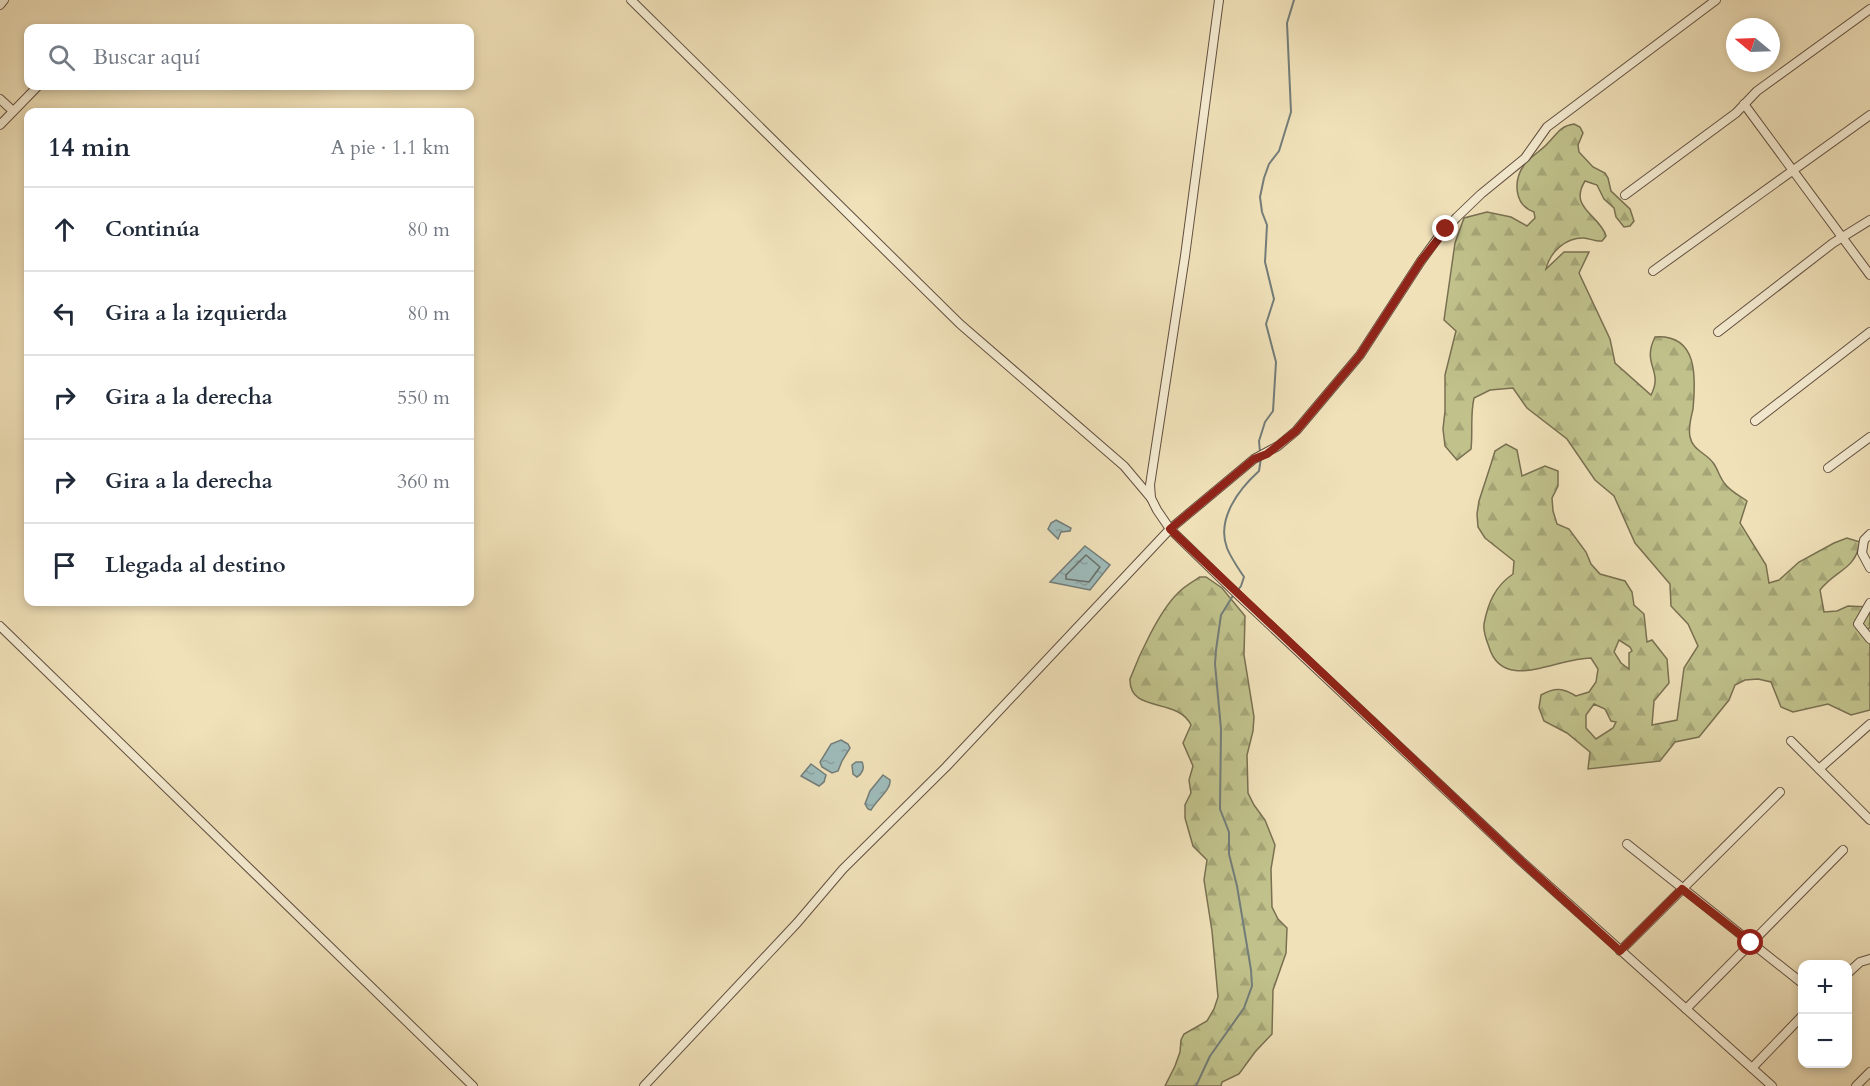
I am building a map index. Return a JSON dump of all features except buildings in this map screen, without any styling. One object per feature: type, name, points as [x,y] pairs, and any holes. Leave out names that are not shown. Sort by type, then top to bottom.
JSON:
[{"type":"street","points":[[0,5],[4,0]]},
{"type":"street","points":[[1151,498],[1150,485],[1185,256],[1219,0]]},
{"type":"street","points":[[644,1086],[797,923],[843,869],[946,767],[1170,529],[1254,459],[1267,454],[1296,431],[1360,355],[1440,235],[1481,194],[1525,158],[1547,127],[1714,0]]},
{"type":"street","points":[[635,1],[960,324],[1124,466],[1151,498],[1170,529],[1239,596],[1521,861],[1772,1086]]},
{"type":"street","points":[[1625,195],[1736,113],[1757,91],[1870,9]]},
{"type":"street","points":[[0,125],[34,90]]},
{"type":"street","points":[[0,99],[13,111]]},
{"type":"street","points":[[1744,104],[1870,275]]},
{"type":"street","points":[[1653,271],[1870,115]]},
{"type":"street","points":[[1718,332],[1842,237],[1870,220]]},
{"type":"street","points":[[1755,421],[1870,332]]},
{"type":"street","points":[[1828,468],[1870,437]]},
{"type":"street","points":[[1870,534],[1863,540],[1862,553],[1870,568]]},
{"type":"street","points":[[1870,603],[1858,624],[1870,639]]},
{"type":"street","points":[[0,626],[473,1086]]},
{"type":"street","points":[[1819,769],[1870,724]]},
{"type":"street","points":[[1791,741],[1870,820]]},
{"type":"street","points":[[1620,951],[1780,792]]},
{"type":"street","points":[[1627,844],[1798,979]]},
{"type":"street","points":[[1686,1009],[1843,850]]},
{"type":"street","points":[[1852,969],[1860,962],[1870,959]]},
{"type":"street","points":[[1752,1068],[1798,1021]]},
{"type":"street","points":[[1856,1086],[1870,1072]]},
{"type":"green space","points":[[1574,124],[1580,127],[1583,133],[1578,145],[1579,152],[1593,167],[1605,173],[1611,191],[1630,209],[1634,221],[1630,226],[1624,227],[1616,217],[1614,208],[1604,199],[1597,185],[1585,181],[1580,198],[1606,236],[1602,241],[1583,238],[1564,243],[1551,257],[1546,269],[1564,252],[1589,252],[1579,273],[1610,339],[1615,363],[1651,395],[1655,379],[1650,354],[1655,337],[1680,342],[1687,350],[1694,371],[1690,437],[1697,449],[1711,460],[1727,487],[1747,501],[1740,523],[1766,565],[1769,583],[1779,580],[1799,562],[1834,543],[1847,538],[1860,542],[1854,559],[1820,590],[1824,612],[1837,611],[1848,606],[1870,607],[1870,627],[1864,636],[1870,643],[1870,710],[1851,715],[1828,704],[1793,712],[1781,707],[1771,682],[1758,679],[1745,680],[1735,685],[1729,700],[1699,737],[1675,742],[1660,761],[1588,769],[1590,752],[1567,733],[1544,721],[1539,708],[1541,695],[1551,691],[1563,690],[1576,696],[1589,692],[1596,682],[1598,669],[1591,658],[1518,671],[1506,668],[1496,661],[1486,638],[1484,624],[1493,596],[1501,584],[1513,574],[1514,561],[1485,538],[1478,527],[1477,514],[1495,451],[1506,444],[1517,450],[1522,476],[1545,466],[1558,471],[1558,486],[1552,498],[1557,524],[1569,529],[1600,574],[1625,581],[1632,592],[1634,605],[1644,614],[1647,642],[1652,640],[1667,659],[1669,683],[1654,701],[1652,725],[1677,720],[1684,668],[1698,646],[1688,624],[1671,606],[1670,584],[1635,543],[1614,496],[1595,480],[1567,439],[1527,408],[1513,388],[1490,390],[1474,398],[1471,449],[1457,460],[1445,446],[1443,429],[1445,375],[1456,331],[1444,320],[1455,243],[1464,218],[1487,212],[1511,217],[1527,226],[1535,218],[1534,212],[1522,204],[1517,192],[1520,171],[1559,131]],"holes":[[[1619,640],[1632,651],[1629,653],[1629,669],[1621,663],[1614,652]],[[1594,704],[1605,709],[1611,721],[1616,722],[1613,728],[1596,739],[1586,728],[1586,715]]]},
{"type":"green space","points":[[1200,577],[1206,577],[1222,588],[1245,616],[1244,655],[1254,717],[1247,755],[1248,793],[1265,820],[1275,845],[1271,869],[1272,907],[1278,919],[1287,928],[1286,953],[1273,990],[1272,1034],[1239,1074],[1222,1082],[1221,1086],[1165,1086],[1175,1066],[1184,1034],[1207,1021],[1218,997],[1212,931],[1204,880],[1207,860],[1193,846],[1185,818],[1185,805],[1191,793],[1189,780],[1193,766],[1183,743],[1191,725],[1185,716],[1176,711],[1145,702],[1137,697],[1132,690],[1130,679],[1144,646],[1163,612],[1179,591]]},
{"type":"water","points":[[1056,520],[1071,528],[1070,531],[1061,532],[1058,539],[1048,529]]},
{"type":"water","points":[[1085,546],[1110,565],[1090,590],[1050,582]]},
{"type":"water","points":[[841,740],[850,748],[838,771],[832,773],[822,767],[820,762],[831,744]]},
{"type":"water","points":[[862,762],[863,766],[862,773],[857,777],[853,774],[852,765]]},
{"type":"water","points":[[811,764],[826,775],[824,782],[819,786],[801,776]]},
{"type":"water","points":[[883,775],[890,780],[890,784],[871,810],[868,809],[865,804],[870,791]]},
{"type":"waterway","points":[[1260,452],[1259,441],[1265,422],[1273,411],[1276,362],[1266,324],[1274,299],[1265,262],[1267,225],[1260,197],[1269,164],[1279,151],[1291,112],[1287,23],[1294,0]]},
{"type":"waterway","points":[[1238,590],[1244,577],[1227,548],[1224,537],[1225,526],[1231,505],[1259,471],[1261,458]]},
{"type":"waterway","points":[[1196,1086],[1210,1056],[1244,1008],[1252,986],[1237,886],[1229,854],[1229,832],[1220,809],[1221,729],[1215,664],[1221,615],[1234,594]]},
{"type":"route","points":[[1446,229],[1421,261],[1360,355],[1296,431],[1267,454],[1254,459],[1170,529],[1521,861],[1620,951],[1682,889],[1751,943]]}]
